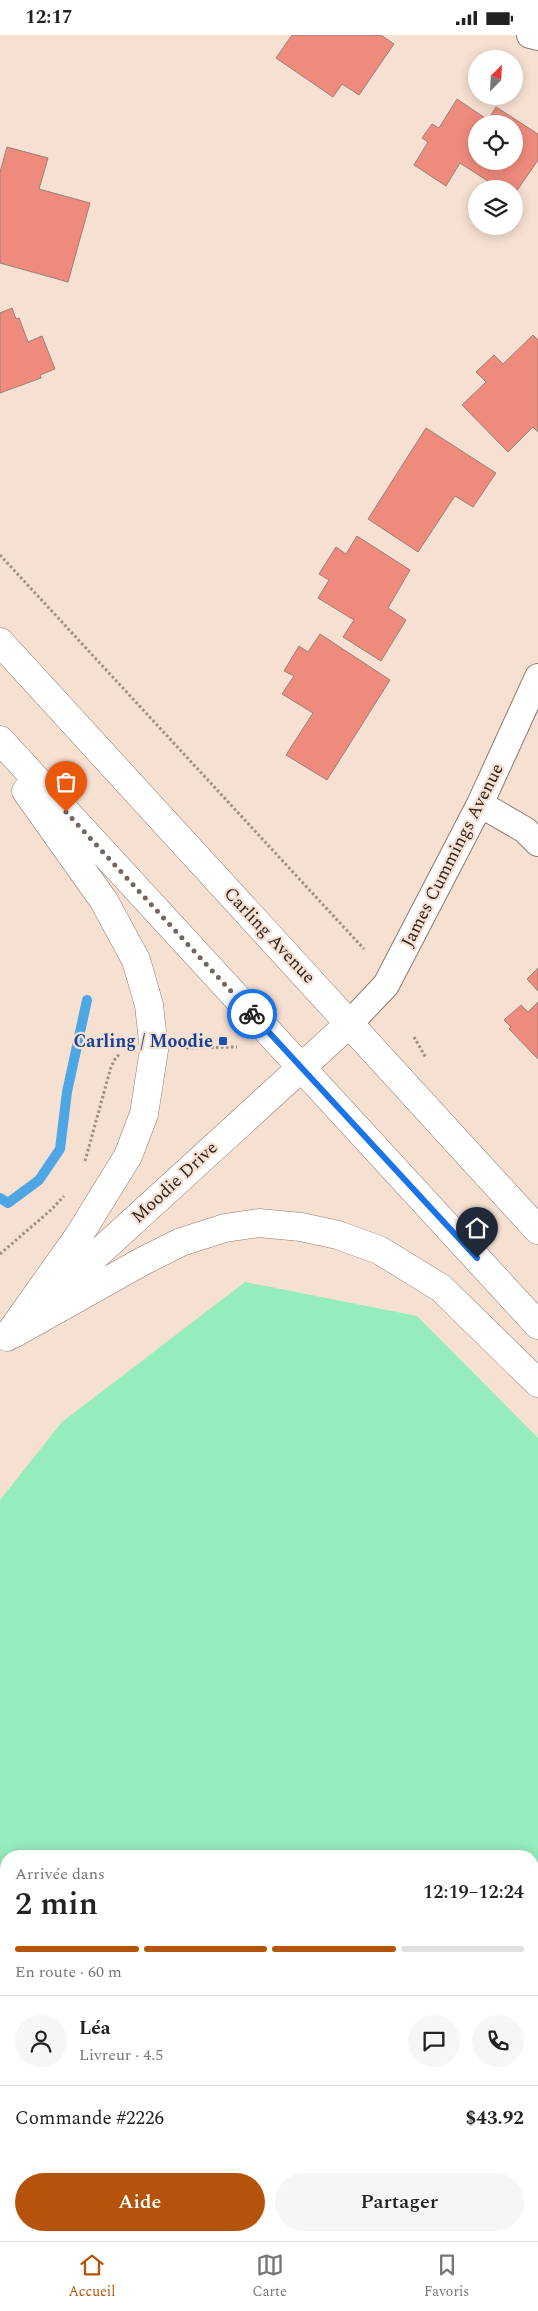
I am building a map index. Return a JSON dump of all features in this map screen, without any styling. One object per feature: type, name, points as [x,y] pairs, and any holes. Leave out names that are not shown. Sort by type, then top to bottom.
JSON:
[{"type":"main road","name":"Carling Avenue","points":[[0,642],[538,1230]]},
{"type":"main road","points":[[0,740],[538,1325]]},
{"type":"main road","points":[[0,755],[104,901],[136,960],[149,1005],[154,1050],[144,1114],[128,1156],[78,1237],[4,1340]]},
{"type":"main road","name":"Moodie Drive","points":[[4,1340],[350,1023]]},
{"type":"main road","points":[[4,1340],[180,1242],[224,1228],[259,1223],[293,1226],[338,1235],[379,1250],[414,1270],[441,1287],[538,1383]]},
{"type":"street","name":"James Cummings Avenue","points":[[350,1023],[386,985],[480,805],[538,677]]},
{"type":"street","points":[[480,805],[525,830],[538,843]]},
{"type":"path","points":[[0,555],[364,949]]},
{"type":"path","points":[[180,1048],[238,1047]]},
{"type":"path","points":[[81,1170],[96,1126],[111,1067],[116,1057],[123,1052]]},
{"type":"path","points":[[0,1255],[52,1209],[67,1192]]},
{"type":"green space","points":[[245,1282],[417,1316],[538,1438],[538,1850],[0,1850],[0,1500],[62,1422]]},
{"type":"building","points":[[292,35],[381,35],[394,44],[359,95],[342,84],[333,97],[276,58]]},
{"type":"building","points":[[457,99],[481,115],[468,115],[468,168],[460,163],[446,186],[414,165],[428,142],[422,138],[432,124],[439,128]]},
{"type":"building","points":[[496,107],[508,115],[491,115]]},
{"type":"building","points":[[523,124],[538,134],[538,160],[523,182],[523,180],[486,180],[471,170],[523,170]]},
{"type":"building","points":[[7,147],[48,158],[39,189],[90,203],[68,282],[0,263],[0,172]]},
{"type":"building","points":[[12,308],[16,319],[19,318],[28,342],[42,336],[55,369],[40,375],[41,378],[0,393],[0,313]]},
{"type":"building","points":[[533,335],[538,340],[538,432],[533,427],[508,452],[462,405],[486,382],[476,372],[494,355],[503,364]]},
{"type":"building","points":[[426,428],[496,473],[473,507],[455,496],[418,552],[368,519]]},
{"type":"building","points":[[357,536],[410,570],[388,608],[406,620],[381,661],[343,637],[354,620],[318,598],[329,580],[319,574],[336,547],[346,554]]},
{"type":"building","points":[[320,634],[390,680],[327,780],[286,755],[313,713],[282,694],[294,676],[284,671],[299,646],[308,652]]},
{"type":"building","points":[[538,968],[538,991],[527,979]]},
{"type":"building","points":[[538,1002],[538,1059],[509,1029],[511,1027],[504,1020],[521,1005],[528,1012]]},
{"type":"waterway","points":[[0,1198],[8,1203],[39,1180],[60,1149],[67,1092],[87,1000]]},
{"type":"way so far","points":[[66,812],[252,1014]]},
{"type":"place","name":"Carling / Moodie","points":[[223,1041]]},
{"type":"route","points":[[252,1014],[477,1258]]}]
